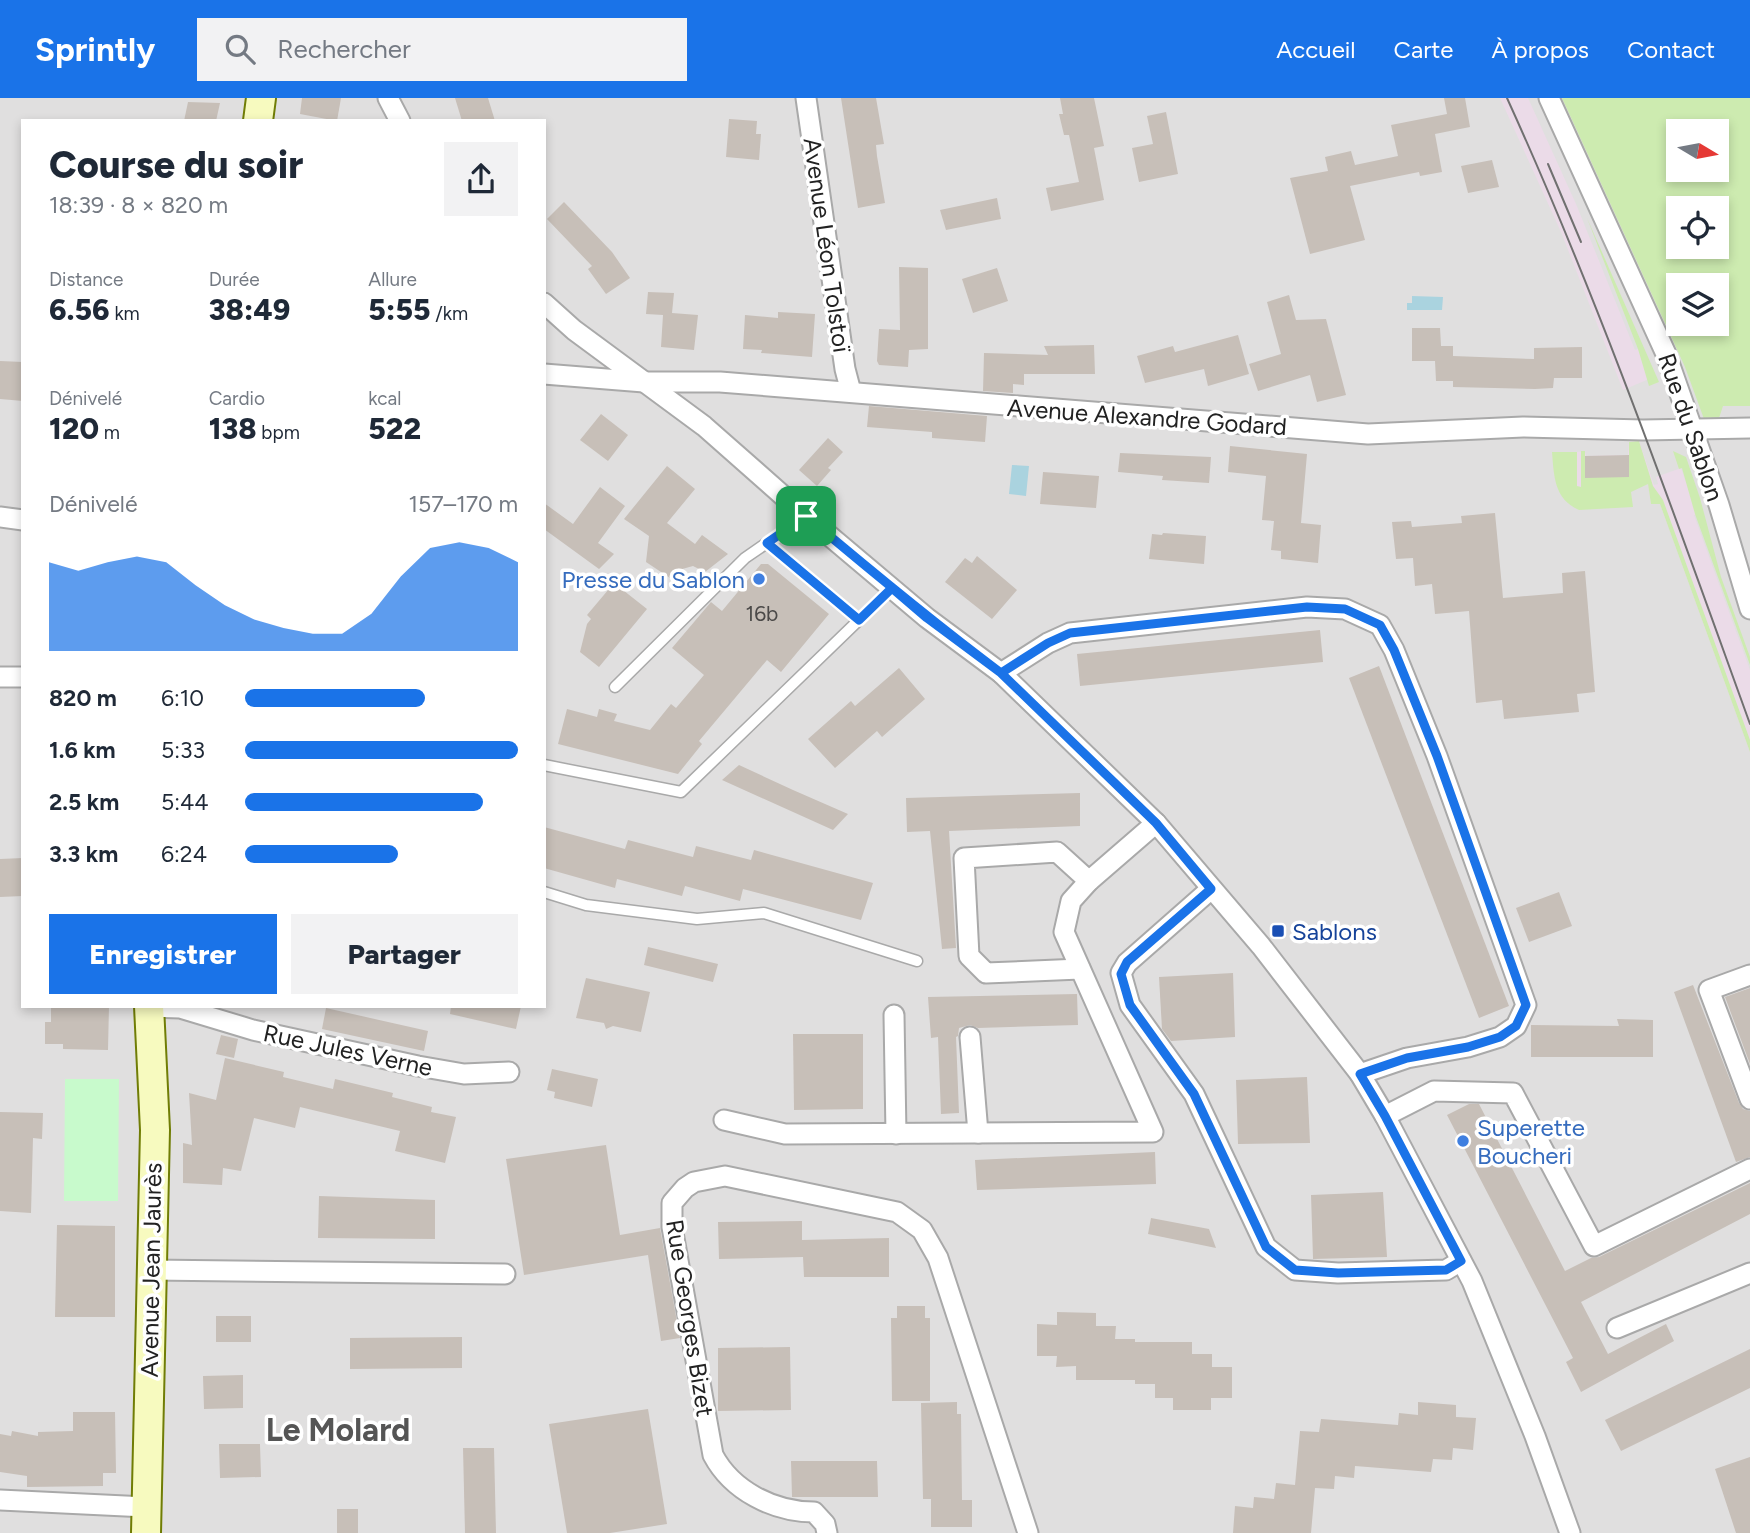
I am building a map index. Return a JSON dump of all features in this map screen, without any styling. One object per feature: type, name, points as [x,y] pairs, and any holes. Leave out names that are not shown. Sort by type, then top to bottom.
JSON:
[{"type":"main road","points":[[258,119],[261,98]]},
{"type":"main road","name":"Avenue Jean Jaurès","points":[[146,1520],[155,1130],[149,1008]]},
{"type":"street","points":[[388,98],[399,119]]},
{"type":"street","name":"Avenue Léon Tolstoï","points":[[806,98],[845,369],[851,392]]},
{"type":"street","name":"Rue du Sablon","points":[[1549,98],[1666,354],[1750,608]]},
{"type":"street","points":[[546,305],[574,330],[705,426],[927,618],[1001,673],[1156,823],[1261,946],[1360,1074],[1472,1281],[1535,1436],[1570,1533]]},
{"type":"street","name":"Avenue Alexandre Godard","points":[[546,374],[644,382],[720,383],[851,392],[1368,434],[1523,427],[1750,428]]},
{"type":"street","points":[[0,517],[21,520]]},
{"type":"street","points":[[1001,673],[1048,643],[1070,633],[1307,607],[1345,609],[1380,625],[1394,650],[1437,756],[1526,1005],[1516,1026],[1500,1037],[1468,1047],[1407,1058],[1360,1074]]},
{"type":"street","points":[[0,677],[21,677]]},
{"type":"street","points":[[724,1121],[785,1134],[1153,1132],[1064,932],[1071,901],[1089,881],[1156,823]]},
{"type":"street","points":[[1080,969],[986,973],[969,956],[964,858],[1057,852],[1089,881]]},
{"type":"street","points":[[1211,889],[1127,962],[1121,974],[1130,1005],[1194,1094],[1266,1247],[1295,1270],[1317,1272],[1446,1270],[1461,1261]]},
{"type":"street","points":[[1750,975],[1709,990],[1750,1099]]},
{"type":"street","name":"Rue Jules Verne","points":[[180,1008],[253,1030],[418,1066],[464,1074],[509,1072]]},
{"type":"street","points":[[894,1015],[896,1134]]},
{"type":"street","points":[[970,1037],[978,1133]]},
{"type":"street","points":[[1385,1116],[1434,1091],[1513,1093],[1594,1245],[1750,1169]]},
{"type":"street","name":"Rue Georges Bizet","points":[[827,1533],[825,1524],[814,1512],[793,1512],[754,1496],[722,1472],[713,1455],[672,1227],[672,1203],[694,1182],[725,1176],[897,1212],[922,1230],[938,1258],[1028,1533]]},
{"type":"street","points":[[151,1270],[505,1274]]},
{"type":"street","points":[[1617,1328],[1750,1273]]},
{"type":"street","points":[[0,1500],[146,1520]]},
{"type":"lane","points":[[615,687],[745,558],[806,516]]},
{"type":"lane","points":[[767,543],[859,620]]},
{"type":"lane","points":[[546,765],[681,792],[892,588]]},
{"type":"lane","points":[[546,893],[586,905],[697,919],[764,913],[917,961]]},
{"type":"shaded area","points":[[0,98],[1750,98],[1750,1533],[0,1533]]},
{"type":"shaded area","points":[[1500,98],[1528,98],[1576,204],[1649,379],[1623,390],[1561,232]]},
{"type":"shaded area","points":[[1639,441],[1654,485],[1658,484],[1656,477],[1681,468],[1697,514],[1694,515],[1750,670],[1750,752],[1660,504],[1651,504],[1648,484],[1577,487],[1577,452],[1585,451],[1586,456],[1628,455],[1629,442]]},
{"type":"green space","points":[[1562,98],[1750,98],[1750,406],[1723,406],[1719,418],[1704,419],[1671,336],[1729,336],[1729,273],[1666,273],[1666,325]]},
{"type":"green space","points":[[1587,218],[1659,382],[1649,386],[1638,349]]},
{"type":"green space","points":[[1639,441],[1653,486],[1663,500],[1750,740],[1750,752],[1660,504],[1651,504],[1648,484],[1631,492],[1633,507],[1579,510],[1565,500],[1557,486],[1552,452],[1577,452],[1577,486],[1581,487],[1581,451],[1585,451],[1585,477],[1629,477],[1629,442]]},
{"type":"green space","points":[[1673,451],[1686,457],[1721,577],[1750,657],[1750,665],[1695,514],[1682,468],[1679,469]]},
{"type":"green space","points":[[65,1079],[119,1079],[118,1201],[64,1201]]},
{"type":"water","points":[[1412,296],[1443,297],[1442,310],[1407,310],[1407,303],[1412,303]]},
{"type":"water","points":[[1012,465],[1029,466],[1026,496],[1009,494]]},
{"type":"building","points":[[302,98],[341,98],[337,119],[300,114]]},
{"type":"building","points":[[455,98],[488,98],[494,119],[461,119]]},
{"type":"building","points":[[841,98],[876,98],[884,144],[876,145],[885,203],[858,208]]},
{"type":"building","points":[[1060,98],[1094,98],[1104,146],[1094,148],[1104,200],[1051,211],[1046,188],[1079,182],[1069,135],[1064,135],[1059,114],[1063,114]]},
{"type":"building","points":[[1444,98],[1465,98],[1470,127],[1435,134],[1442,172],[1420,176],[1419,172],[1350,186],[1365,240],[1310,254],[1290,178],[1328,171],[1325,157],[1351,151],[1355,165],[1398,156],[1391,125],[1447,114]]},
{"type":"building","points":[[188,102],[220,103],[216,119],[184,119]]},
{"type":"building","points":[[1166,112],[1178,174],[1139,182],[1132,148],[1153,144],[1147,116]]},
{"type":"building","points":[[729,119],[757,121],[756,134],[761,134],[759,160],[726,157]]},
{"type":"building","points":[[1492,160],[1499,187],[1468,193],[1461,166]]},
{"type":"building","points":[[997,198],[1001,219],[946,230],[940,210]]},
{"type":"building","points":[[564,202],[612,252],[630,278],[606,294],[588,269],[592,266],[547,219]]},
{"type":"building","points":[[899,267],[928,268],[928,349],[909,350],[908,367],[879,365],[877,361],[879,329],[900,330]]},
{"type":"building","points":[[997,268],[1008,301],[973,313],[962,279]]},
{"type":"building","points":[[648,292],[674,293],[672,313],[698,315],[694,350],[661,347],[663,315],[646,314]]},
{"type":"building","points":[[1289,295],[1296,320],[1326,319],[1346,395],[1317,402],[1310,375],[1258,391],[1249,364],[1281,354],[1267,302]]},
{"type":"building","points":[[778,312],[815,314],[812,357],[743,349],[745,315],[778,318]]},
{"type":"building","points":[[1412,328],[1440,328],[1441,346],[1453,346],[1453,356],[1534,359],[1534,348],[1582,347],[1582,378],[1554,378],[1553,388],[1453,387],[1453,381],[1436,381],[1435,361],[1412,361]]},
{"type":"building","points":[[1238,335],[1249,374],[1208,386],[1204,369],[1145,383],[1137,356],[1173,346],[1175,352]]},
{"type":"building","points":[[1094,345],[1095,374],[1024,374],[1024,385],[1013,384],[1013,393],[983,391],[984,353],[1048,355],[1044,346]]},
{"type":"building","points":[[0,361],[21,362],[21,401],[0,399]]},
{"type":"building","points":[[869,406],[987,416],[985,442],[932,438],[932,432],[867,427]]},
{"type":"building","points":[[601,414],[628,435],[608,461],[580,440]]},
{"type":"building","points":[[828,438],[843,452],[828,468],[831,470],[817,486],[799,470]]},
{"type":"building","points":[[1230,446],[1307,454],[1301,523],[1321,525],[1318,563],[1281,559],[1281,551],[1271,550],[1274,521],[1262,520],[1266,476],[1228,472]]},
{"type":"building","points":[[1120,453],[1211,457],[1209,483],[1162,480],[1163,476],[1118,472]]},
{"type":"building","points":[[1629,455],[1629,477],[1585,478],[1585,456]]},
{"type":"building","points":[[667,466],[695,489],[667,523],[695,544],[702,535],[728,554],[705,572],[693,566],[675,571],[670,578],[646,562],[649,536],[624,519]]},
{"type":"building","points":[[1043,472],[1099,476],[1096,508],[1040,504]]},
{"type":"building","points":[[600,487],[625,506],[598,543],[614,554],[599,569],[546,530],[546,504],[573,524]]},
{"type":"building","points":[[1495,513],[1503,598],[1563,593],[1562,573],[1585,571],[1595,692],[1577,694],[1579,712],[1504,719],[1502,700],[1476,703],[1469,611],[1435,614],[1432,584],[1415,586],[1413,558],[1396,559],[1392,522],[1411,521],[1412,527],[1462,523],[1461,516]]},
{"type":"building","points":[[1152,534],[1206,536],[1204,564],[1149,559]]},
{"type":"building","points":[[977,556],[1017,590],[992,619],[945,582],[965,558],[972,563]]},
{"type":"building","points":[[761,564],[768,564],[829,614],[781,672],[767,660],[699,741],[702,744],[678,774],[558,744],[567,709],[597,717],[599,709],[617,714],[614,721],[650,730],[671,704],[676,708],[704,675],[672,648],[711,602],[722,611]]},
{"type":"building","points":[[614,583],[647,609],[599,667],[580,652],[587,624],[591,619],[587,615]]},
{"type":"building","points":[[1320,630],[1323,662],[1080,686],[1077,654]]},
{"type":"building","points":[[1379,666],[1509,1006],[1479,1018],[1349,678]]},
{"type":"building","points":[[899,668],[925,699],[882,737],[877,731],[835,768],[808,739],[851,701],[855,706]]},
{"type":"building","points":[[739,765],[848,814],[833,830],[722,780]]},
{"type":"building","points":[[1080,793],[1080,826],[949,831],[956,948],[942,949],[930,831],[907,832],[906,798]]},
{"type":"building","points":[[546,828],[625,849],[628,840],[693,857],[696,846],[751,860],[754,850],[873,883],[861,920],[743,889],[740,901],[685,886],[682,896],[617,879],[615,888],[546,869]]},
{"type":"building","points":[[21,858],[21,896],[0,897],[0,859]]},
{"type":"building","points":[[1559,892],[1572,926],[1529,942],[1516,908]]},
{"type":"building","points":[[648,947],[718,964],[713,982],[644,965]]},
{"type":"building","points":[[1233,973],[1235,1037],[1171,1041],[1162,1029],[1159,977]]},
{"type":"building","points":[[586,978],[650,992],[641,1032],[613,1026],[606,1029],[604,1023],[576,1018]]},
{"type":"building","points":[[1693,985],[1739,1103],[1743,1109],[1750,1111],[1750,1157],[1736,1162],[1674,992]]},
{"type":"building","points":[[1750,988],[1750,1064],[1725,997]]},
{"type":"building","points":[[1077,994],[1078,1025],[978,1028],[970,1025],[959,1028],[956,1037],[959,1113],[941,1114],[938,1037],[931,1038],[928,997]]},
{"type":"building","points":[[51,1008],[109,1008],[108,1050],[63,1049],[63,1044],[45,1044],[45,1022],[51,1022]]},
{"type":"building","points":[[326,1008],[428,1031],[424,1051],[322,1029]]},
{"type":"building","points":[[451,1008],[521,1008],[516,1029],[450,1014]]},
{"type":"building","points":[[1617,1019],[1653,1020],[1653,1057],[1531,1057],[1531,1025],[1619,1026]]},
{"type":"building","points":[[793,1034],[863,1034],[863,1109],[794,1110]]},
{"type":"building","points":[[221,1035],[238,1039],[234,1058],[216,1054]]},
{"type":"building","points":[[225,1058],[284,1072],[283,1077],[333,1089],[335,1079],[393,1093],[392,1097],[432,1107],[431,1112],[456,1117],[445,1163],[395,1151],[400,1131],[300,1107],[295,1128],[254,1118],[241,1171],[223,1168],[222,1185],[183,1183],[183,1143],[192,1145],[189,1093],[216,1100]]},
{"type":"building","points":[[552,1069],[598,1079],[592,1107],[554,1098],[555,1092],[547,1090]]},
{"type":"building","points":[[1307,1077],[1310,1143],[1238,1144],[1236,1080]]},
{"type":"building","points":[[1469,1104],[1479,1104],[1565,1271],[1750,1183],[1750,1214],[1581,1302],[1608,1354],[1666,1324],[1674,1341],[1581,1392],[1566,1362],[1573,1358],[1447,1115]]},
{"type":"building","points":[[0,1112],[43,1113],[42,1139],[33,1138],[31,1213],[0,1211]]},
{"type":"building","points":[[606,1145],[620,1235],[660,1228],[680,1338],[661,1341],[648,1255],[524,1275],[506,1159]]},
{"type":"building","points":[[1155,1152],[1156,1184],[977,1190],[975,1160]]},
{"type":"building","points":[[1383,1192],[1387,1257],[1313,1259],[1311,1195]]},
{"type":"building","points":[[319,1196],[435,1200],[435,1239],[318,1238]]},
{"type":"building","points":[[1151,1218],[1209,1229],[1216,1248],[1148,1234]]},
{"type":"building","points":[[802,1221],[802,1240],[889,1238],[889,1277],[804,1277],[803,1257],[719,1259],[718,1222]]},
{"type":"building","points":[[57,1225],[115,1226],[115,1317],[55,1317]]},
{"type":"building","points":[[897,1306],[925,1306],[925,1318],[930,1318],[930,1401],[892,1401],[891,1318],[897,1318]]},
{"type":"building","points":[[1057,1312],[1096,1313],[1096,1326],[1116,1326],[1115,1339],[1135,1339],[1135,1342],[1192,1342],[1192,1354],[1212,1354],[1212,1367],[1232,1367],[1232,1398],[1211,1398],[1211,1410],[1173,1410],[1173,1398],[1155,1398],[1155,1384],[1135,1384],[1135,1380],[1076,1380],[1076,1366],[1056,1367],[1057,1356],[1037,1356],[1037,1324],[1057,1325]]},
{"type":"building","points":[[216,1316],[251,1316],[251,1342],[216,1342]]},
{"type":"building","points":[[462,1337],[462,1368],[350,1369],[350,1338]]},
{"type":"building","points":[[790,1347],[791,1410],[718,1411],[718,1348]]},
{"type":"building","points":[[1750,1349],[1750,1388],[1621,1451],[1605,1420]]},
{"type":"building","points":[[243,1375],[243,1408],[204,1409],[203,1376]]},
{"type":"building","points":[[957,1402],[957,1414],[961,1414],[962,1500],[972,1500],[972,1527],[931,1527],[931,1499],[923,1499],[921,1403]]},
{"type":"building","points":[[1418,1402],[1456,1405],[1456,1417],[1476,1418],[1473,1450],[1453,1448],[1452,1460],[1433,1459],[1431,1472],[1355,1466],[1354,1478],[1335,1476],[1334,1489],[1315,1488],[1311,1533],[1233,1533],[1235,1506],[1253,1508],[1254,1497],[1274,1499],[1276,1483],[1295,1485],[1300,1431],[1319,1432],[1321,1419],[1398,1425],[1399,1413],[1418,1415]]},
{"type":"building","points":[[648,1409],[667,1524],[610,1533],[567,1533],[549,1424]]},
{"type":"building","points":[[73,1412],[115,1412],[116,1473],[103,1473],[103,1486],[27,1487],[27,1476],[0,1472],[0,1434],[11,1436],[12,1431],[38,1436],[38,1432],[73,1431]]},
{"type":"building","points":[[219,1444],[260,1444],[261,1477],[220,1478]]},
{"type":"building","points":[[463,1448],[494,1448],[496,1533],[465,1533]]},
{"type":"building","points":[[1750,1457],[1750,1533],[1736,1533],[1715,1469]]},
{"type":"building","points":[[791,1461],[877,1461],[878,1497],[792,1497]]},
{"type":"building","points":[[337,1509],[358,1509],[358,1533],[337,1533]]},
{"type":"tram line","points":[[1507,98],[1605,330],[1750,724]]},
{"type":"tram line","points":[[1548,164],[1581,242]]},
{"type":"place","name":"Presse du Sablon","points":[[759,579]]},
{"type":"place","name":"Sablons","points":[[1278,931]]},
{"type":"place","name":"Superette Boucheri","points":[[1463,1141]]},
{"type":"district","name":"Le Molard","points":[[338,1430]]},
{"type":"route","points":[[806,516],[767,543],[859,620],[892,588],[927,618],[1001,673],[1156,823],[1211,889],[1127,962],[1121,974],[1130,1005],[1194,1094],[1266,1247],[1295,1270],[1338,1273],[1446,1270],[1461,1261],[1360,1074],[1407,1058],[1468,1047],[1500,1037],[1516,1026],[1526,1005],[1437,756],[1394,650],[1380,625],[1345,609],[1307,607],[1070,633],[1048,643],[1001,673],[927,618],[892,588],[806,516]]}]
